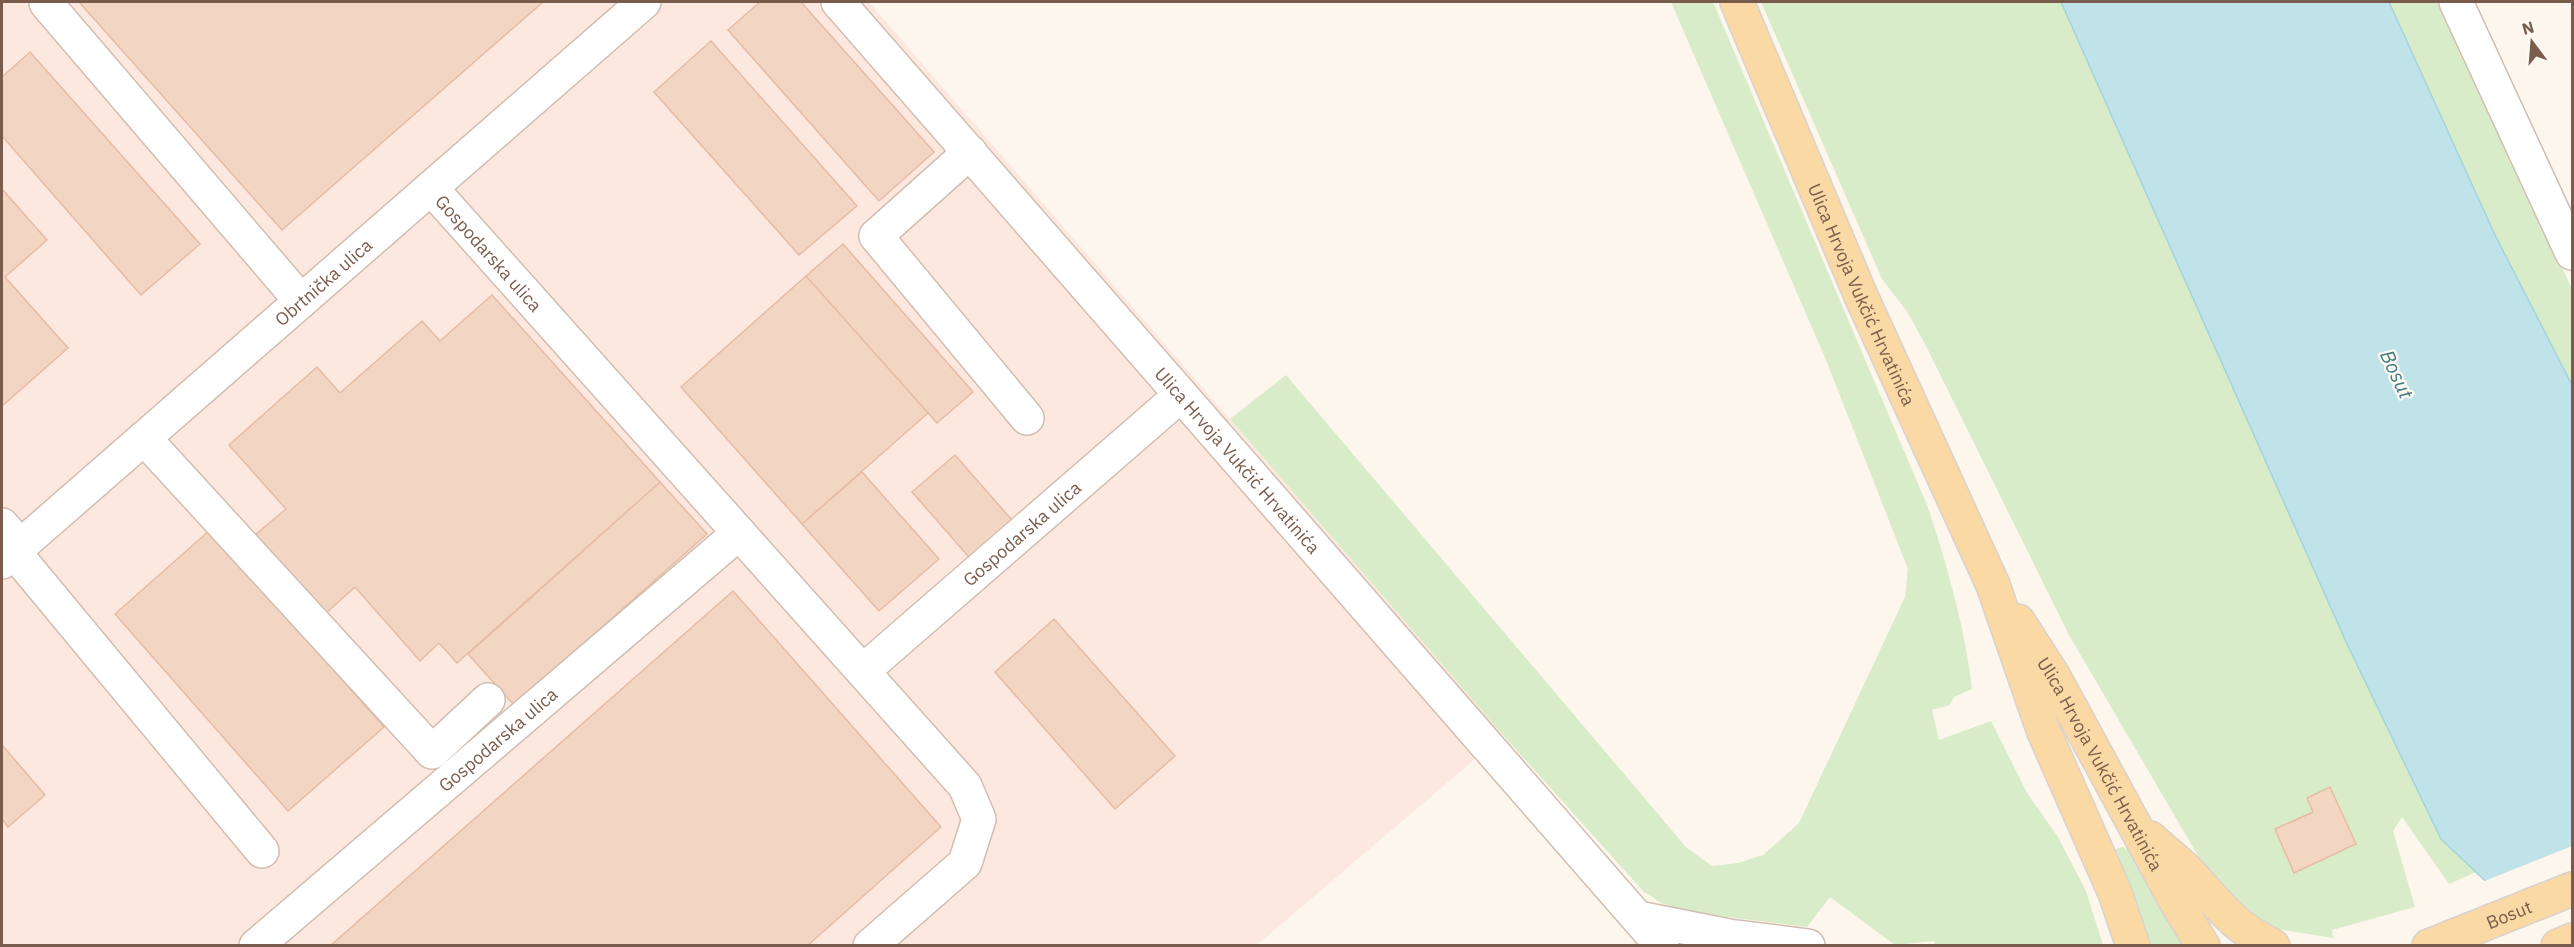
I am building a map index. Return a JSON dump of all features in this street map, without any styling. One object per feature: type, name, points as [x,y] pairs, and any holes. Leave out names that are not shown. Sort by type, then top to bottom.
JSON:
[{"type":"main road","name":"Ulica Hrvoja Vukčić Hrvatinića","points":[[1737,2],[1861,296],[1993,585],[2044,732],[2115,893],[2133,945]]},
{"type":"main road","name":"Ulica Hrvoja Vukčić Hrvatinića","points":[[1993,585],[2026,631],[2054,677],[2131,821],[2203,945]]},
{"type":"main road","points":[[2131,821],[2194,878],[2219,908],[2241,928],[2273,945]]},
{"type":"main road","name":"Bosut","points":[[2430,943],[2572,889]]},
{"type":"main road","points":[[2558,945],[2572,940]]},
{"type":"street","name":"Obrtnička ulica","points":[[9,546],[144,438],[644,2]]},
{"type":"street","name":"Ulica Hrvoja Vukčić Hrvatinića","points":[[838,2],[1662,945]]},
{"type":"street","points":[[2456,2],[2572,253]]},
{"type":"street","points":[[46,3],[301,301]]},
{"type":"street","points":[[970,152],[876,236],[1027,418]]},
{"type":"street","name":"Gospodarska ulica","points":[[430,188],[965,786],[979,819],[965,863],[870,945]]},
{"type":"street","name":"Gospodarska ulica","points":[[863,671],[1181,395]]},
{"type":"street","points":[[144,438],[432,752],[488,700]]},
{"type":"street","name":"Gospodarska ulica","points":[[256,945],[739,533]]},
{"type":"street","points":[[9,546],[262,851]]},
{"type":"street","points":[[1638,918],[1729,936],[1808,945]]},
{"type":"shaded area","points":[[2,2],[869,2],[1503,735],[1257,945],[2,946]]},
{"type":"green space","points":[[1671,2],[1713,2],[1927,505],[1954,596],[1972,689],[1954,697],[1950,705],[1932,710],[1939,740],[1991,721],[2027,793],[2058,837],[2086,891],[2103,945],[1935,946],[1934,941],[1895,945],[1830,897],[1807,927],[1688,912],[1661,903],[1643,891],[1503,735],[1230,419],[1286,375],[1686,847],[1712,866],[1738,863],[1763,855],[1799,823],[1905,597],[1908,569],[1826,360]]},
{"type":"green space","points":[[1761,2],[2061,2],[2347,644],[2441,838],[2476,872],[2449,884],[2402,817],[2393,831],[2415,907],[2332,930],[2333,938],[2277,929],[2239,909],[2215,885],[2069,635],[1926,346],[1908,313],[1882,279]]},
{"type":"green space","points":[[2389,2],[2439,2],[2572,289],[2572,385],[2495,235]]},
{"type":"green space","points":[[2123,847],[2133,854],[2183,945],[2151,945],[2112,850]]},
{"type":"water","points":[[2061,2],[2389,2],[2495,235],[2572,385],[2572,945],[2499,894],[2441,839],[2347,644]]},
{"type":"pier","points":[[2572,846],[2572,946],[2525,946],[2497,896],[2482,882]]},
{"type":"building","points":[[79,2],[543,2],[282,230]]},
{"type":"building","points":[[760,2],[801,2],[934,152],[879,201],[728,30]]},
{"type":"building","points":[[711,41],[857,206],[799,255],[654,92]]},
{"type":"building","points":[[30,52],[200,244],[141,295],[2,136],[2,77]]},
{"type":"building","points":[[2,189],[47,240],[5,277],[68,348],[2,406]]},
{"type":"building","points":[[843,244],[973,392],[937,423],[806,276]]},
{"type":"building","points":[[806,276],[928,413],[802,524],[681,387]]},
{"type":"building","points":[[492,295],[660,482],[457,663],[439,643],[420,661],[355,587],[325,614],[255,535],[286,509],[229,445],[317,367],[340,393],[422,321],[440,341]]},
{"type":"building","points":[[955,455],[1018,527],[975,564],[912,492]]},
{"type":"building","points":[[862,472],[939,559],[879,611],[802,524]]},
{"type":"building","points":[[660,482],[707,534],[514,705],[468,654]]},
{"type":"building","points":[[210,530],[384,727],[288,811],[115,614]]},
{"type":"building","points":[[733,591],[941,827],[807,946],[330,946]]},
{"type":"building","points":[[1054,619],[1175,756],[1115,809],[995,672]]},
{"type":"building","points":[[2,745],[45,795],[8,827],[2,819]]},
{"type":"building","points":[[2330,787],[2356,844],[2294,873],[2275,829],[2313,812],[2307,798]]}]
